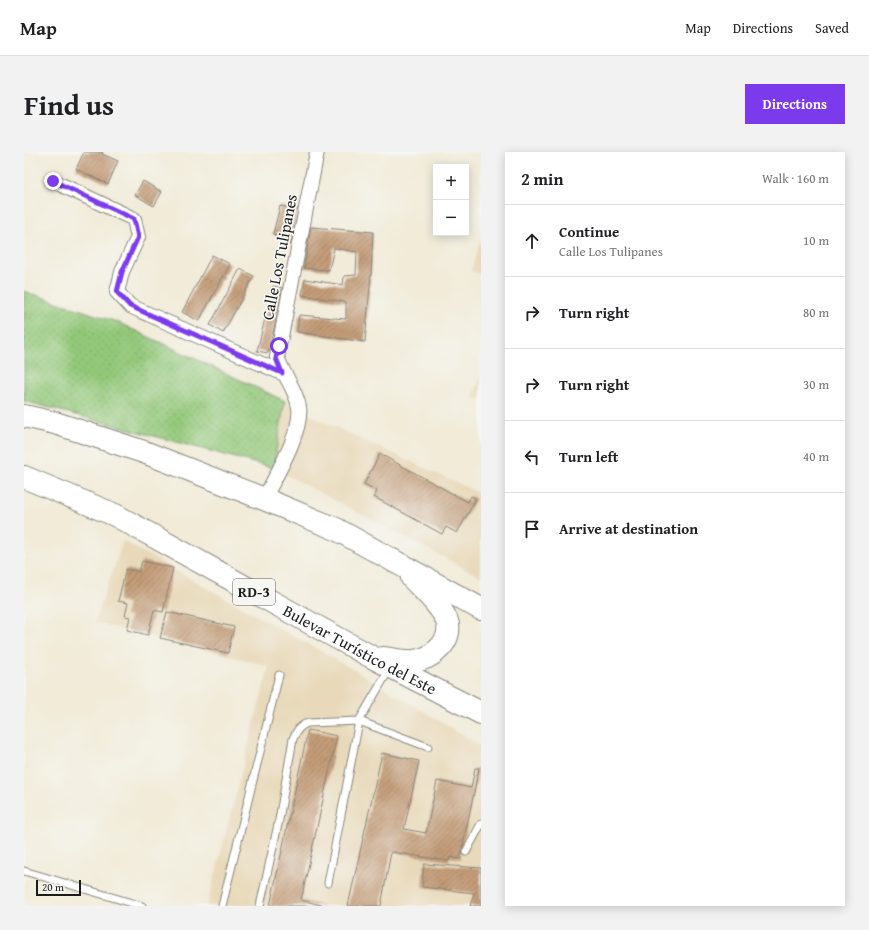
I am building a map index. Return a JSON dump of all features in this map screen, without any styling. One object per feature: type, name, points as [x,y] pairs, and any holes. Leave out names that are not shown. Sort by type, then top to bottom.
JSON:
[{"type":"highway","points":[[24,416],[55,423],[144,452],[336,529],[403,568],[481,609]]},
{"type":"highway","name":"Bulevar Turístico del Este","points":[[24,478],[115,515],[370,656],[481,713]]},
{"type":"highway","points":[[370,656],[414,661],[431,655],[442,646],[447,637],[447,621],[440,609],[403,568]]},
{"type":"street","name":"Calle Los Tulipanes","points":[[264,499],[295,437],[300,408],[293,386],[282,373],[276,358],[317,152]]},
{"type":"street","points":[[53,181],[134,219],[138,237],[122,272],[117,292],[130,306],[282,373]]},
{"type":"lane","points":[[328,883],[358,722],[391,667]]},
{"type":"lane","points":[[222,906],[279,675]]},
{"type":"lane","points":[[260,906],[279,820],[294,739],[297,730],[302,725],[308,723],[358,722],[428,747]]},
{"type":"lane","points":[[466,852],[481,824]]},
{"type":"lane","points":[[24,871],[142,906]]},
{"type":"shaded area","points":[[481,238],[481,274],[471,271]]},
{"type":"shaded area","points":[[481,375],[481,400],[473,397]]},
{"type":"shaded area","points":[[285,401],[316,418],[481,494],[481,577],[273,468]]},
{"type":"shaded area","points":[[123,541],[365,676],[481,746],[481,906],[207,906],[269,666],[95,622]]},
{"type":"green space","points":[[24,291],[117,322],[285,401],[273,468],[24,401]]},
{"type":"building","points":[[84,152],[103,152],[102,154],[118,161],[108,184],[76,169]]},
{"type":"building","points":[[143,181],[162,192],[154,206],[135,195]]},
{"type":"building","points":[[280,206],[299,209],[291,245],[273,234]]},
{"type":"building","points":[[311,227],[373,232],[365,342],[297,332],[299,315],[346,319],[346,302],[302,295],[305,279],[343,285],[344,276],[356,275],[357,252],[334,248],[329,270],[304,268]]},
{"type":"building","points":[[212,255],[230,264],[199,321],[182,312]]},
{"type":"building","points":[[240,269],[254,276],[223,333],[210,325]]},
{"type":"building","points":[[273,286],[284,288],[268,353],[257,351]]},
{"type":"building","points":[[380,454],[468,502],[471,496],[476,499],[457,533],[446,527],[442,534],[374,497],[377,491],[364,484]]},
{"type":"building","points":[[142,561],[173,568],[163,612],[154,610],[148,635],[127,630],[130,617],[125,616],[128,603],[118,601],[126,569],[139,572]]},
{"type":"building","points":[[167,612],[234,627],[228,653],[160,638]]},
{"type":"building","points":[[308,730],[337,736],[301,900],[325,906],[270,906]]},
{"type":"building","points":[[382,753],[419,761],[404,829],[426,833],[437,781],[471,788],[475,768],[479,768],[460,859],[450,857],[449,861],[391,852],[381,906],[348,906]]},
{"type":"building","points":[[424,864],[481,868],[481,906],[470,906],[474,893],[422,887]]},
{"type":"route","points":[[53,181],[134,219],[138,237],[122,272],[117,292],[130,306],[282,373],[276,358],[279,346]]}]
